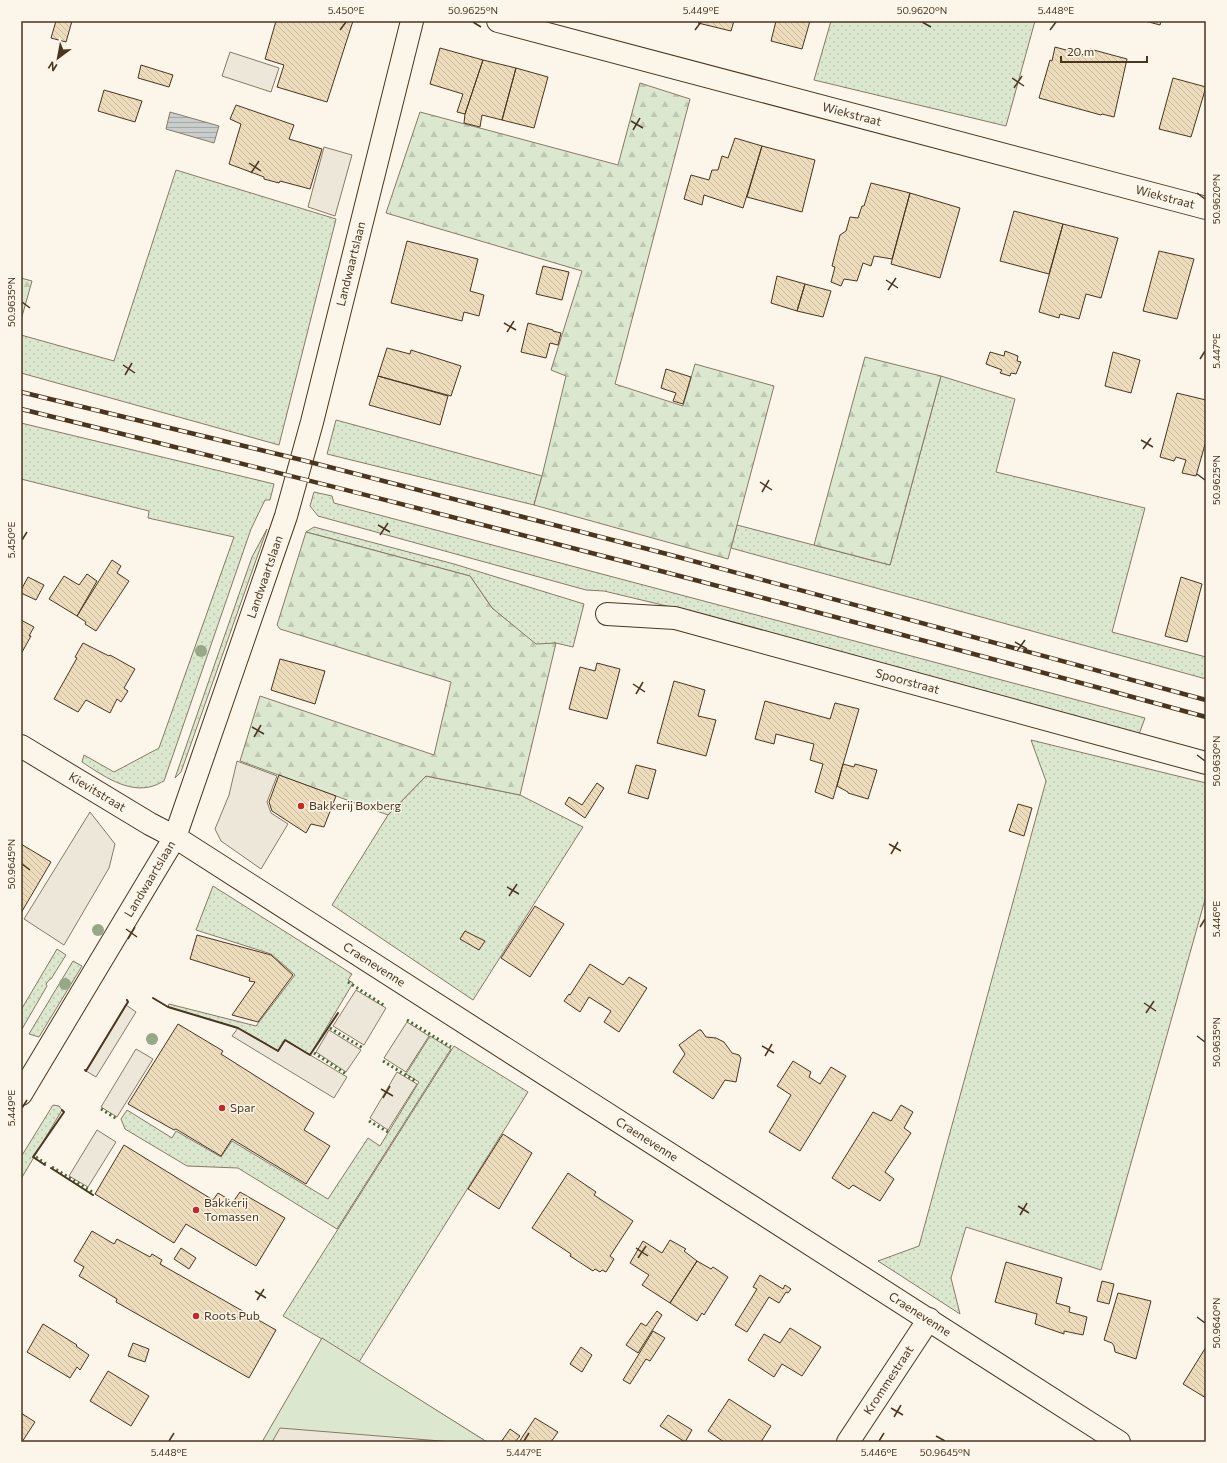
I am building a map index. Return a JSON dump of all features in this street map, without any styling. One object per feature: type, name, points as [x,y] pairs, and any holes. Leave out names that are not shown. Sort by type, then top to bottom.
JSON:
[{"type":"street","name":"Landwaartslaan","points":[[21,1094],[175,837],[286,516],[312,422],[412,21]]},
{"type":"street","name":"Wiekstraat","points":[[498,21],[1206,208]]},
{"type":"street","name":"Spoorstraat","points":[[607,614],[675,618],[1086,740],[1206,763]]},
{"type":"street","name":"Kievitstraat","points":[[21,746],[150,824],[175,837]]},
{"type":"street","name":"Craenevenne","points":[[175,837],[1119,1442]]},
{"type":"street","name":"Krommestraat","points":[[848,1442],[929,1319]]},
{"type":"green space","points":[[831,21],[1035,21],[1006,126],[814,80]]},
{"type":"green space","points":[[640,83],[690,99],[615,384],[683,406],[695,364],[774,386],[728,559],[534,505],[566,376],[551,370],[582,271],[386,213],[420,112],[618,165]]},
{"type":"green space","points":[[176,170],[336,219],[279,445],[21,373],[21,335],[114,361]]},
{"type":"green space","points":[[21,278],[32,281],[21,320]]},
{"type":"green space","points":[[865,357],[941,376],[890,565],[814,545]]},
{"type":"green space","points":[[941,376],[1015,399],[996,472],[1145,508],[1112,632],[1206,657],[1206,679],[731,548],[737,525],[890,565]]},
{"type":"green space","points":[[336,420],[542,476],[534,505],[327,454]]},
{"type":"green space","points":[[21,423],[274,484],[270,500],[265,500],[251,529],[164,781],[154,786],[144,788],[134,787],[116,782],[82,762],[84,755],[114,772],[159,748],[234,537],[148,518],[149,511],[21,479]]},
{"type":"green space","points":[[314,492],[332,496],[334,503],[1145,718],[1138,737],[675,608],[604,591],[586,590],[318,516],[310,506]]},
{"type":"green space","points":[[314,527],[454,564],[584,604],[573,647],[556,643],[536,645],[492,608],[470,576],[306,532]]},
{"type":"green space","points":[[267,529],[181,772],[175,778],[252,557]]},
{"type":"green space","points":[[306,532],[470,576],[492,608],[536,644],[556,643],[520,795],[426,776],[388,815],[240,761],[260,696],[434,755],[451,682],[280,629],[277,625]]},
{"type":"green space","points":[[1031,740],[1206,783],[1206,896],[1101,1270],[966,1227],[951,1278],[960,1314],[878,1261],[919,1246],[1046,781]]},
{"type":"green space","points":[[426,776],[520,795],[583,827],[473,1000],[332,905],[388,815]]},
{"type":"green space","points":[[213,886],[352,974],[348,980],[353,983],[310,1055],[286,1040],[278,1051],[238,1028],[168,1007],[169,1004],[256,1026],[295,975],[271,954],[196,930]]},
{"type":"green space","points":[[57,949],[66,955],[51,979],[46,984],[47,986],[22,1029],[21,1010]]},
{"type":"green space","points":[[73,961],[82,966],[39,1037],[29,1034]]},
{"type":"green space","points":[[430,1036],[451,1049],[337,1229],[238,1168],[187,1166],[125,1129],[121,1119],[127,1110],[172,1138],[176,1131],[221,1157],[232,1141],[328,1199],[368,1138],[380,1146],[419,1082],[406,1074]]},
{"type":"green space","points":[[454,1046],[528,1092],[359,1362],[487,1442],[270,1429],[322,1339],[283,1316]]},
{"type":"green space","points":[[53,1105],[59,1106],[62,1110],[21,1179],[21,1157]]},
{"type":"green space","points":[[322,1338],[487,1442],[262,1442]]},
{"type":"shaded area","points":[[230,52],[279,68],[271,92],[222,76]]},
{"type":"shaded area","points":[[170,112],[219,126],[214,143],[166,129]]},
{"type":"shaded area","points":[[324,147],[352,155],[335,216],[308,207]]},
{"type":"shaded area","points":[[237,761],[277,776],[267,802],[271,813],[288,824],[261,869],[221,841],[215,829],[229,795]]},
{"type":"shaded area","points":[[90,812],[115,844],[109,868],[64,945],[24,919]]},
{"type":"shaded area","points":[[356,990],[386,1008],[364,1045],[333,1026]]},
{"type":"shaded area","points":[[126,1005],[136,1012],[96,1077],[86,1071]]},
{"type":"shaded area","points":[[407,1022],[429,1036],[406,1072],[384,1058]]},
{"type":"shaded area","points":[[238,1028],[278,1051],[285,1040],[347,1077],[334,1098],[232,1036]]},
{"type":"shaded area","points":[[329,1030],[361,1050],[346,1072],[316,1052]]},
{"type":"shaded area","points":[[136,1049],[153,1059],[117,1117],[101,1107]]},
{"type":"shaded area","points":[[397,1072],[417,1084],[388,1130],[370,1118]]},
{"type":"shaded area","points":[[97,1130],[116,1142],[88,1187],[69,1176]]},
{"type":"shaded area","points":[[280,1428],[453,1442],[272,1442]]},
{"type":"building","points":[[56,21],[72,21],[66,42],[51,38]]},
{"type":"building","points":[[276,21],[353,21],[327,102],[277,87],[284,65],[265,59]]},
{"type":"building","points":[[699,21],[734,21],[731,31],[698,23]]},
{"type":"building","points":[[776,21],[810,21],[802,49],[771,41]]},
{"type":"building","points":[[1145,21],[1161,21],[1160,25]]},
{"type":"building","points":[[1055,47],[1088,56],[1090,49],[1127,59],[1114,117],[1101,115],[1039,98],[1050,60],[1052,61]]},
{"type":"building","points":[[440,48],[483,60],[465,114],[457,112],[463,94],[430,84]]},
{"type":"building","points":[[483,60],[516,68],[502,120],[482,115],[480,127],[464,123],[465,114]]},
{"type":"building","points":[[141,65],[173,75],[169,87],[138,78]]},
{"type":"building","points":[[516,68],[548,77],[534,128],[502,120]]},
{"type":"building","points":[[1173,78],[1206,87],[1191,137],[1159,129]]},
{"type":"building","points":[[104,90],[142,101],[135,122],[98,111]]},
{"type":"building","points":[[236,105],[294,125],[289,139],[322,149],[310,189],[280,181],[279,183],[264,179],[264,177],[229,164],[241,124],[230,119]]},
{"type":"building","points":[[735,138],[762,146],[743,208],[704,195],[702,205],[684,199],[691,175],[709,180],[712,170],[718,170],[722,156],[728,158]]},
{"type":"building","points":[[762,146],[815,160],[802,212],[747,197]]},
{"type":"building","points":[[871,183],[910,193],[892,259],[874,256],[871,266],[863,263],[857,281],[844,279],[841,286],[831,282],[835,267],[832,266],[840,235],[846,231],[850,217],[858,218],[862,206],[864,206]]},
{"type":"building","points":[[910,193],[960,208],[940,278],[891,264]]},
{"type":"building","points":[[1014,211],[1063,224],[1049,274],[1000,261]]},
{"type":"building","points":[[1063,224],[1118,238],[1101,298],[1086,294],[1079,319],[1060,314],[1059,318],[1039,312]]},
{"type":"building","points":[[407,241],[478,259],[470,291],[484,295],[479,316],[464,312],[462,321],[391,303]]},
{"type":"building","points":[[1159,251],[1194,259],[1177,319],[1143,311]]},
{"type":"building","points":[[543,266],[569,272],[562,300],[536,294]]},
{"type":"building","points":[[777,276],[805,284],[797,311],[771,303]]},
{"type":"building","points":[[805,284],[831,291],[823,317],[797,311]]},
{"type":"building","points":[[528,323],[561,333],[558,345],[550,343],[546,358],[521,352]]},
{"type":"building","points":[[387,348],[410,354],[411,350],[461,366],[451,396],[378,376]]},
{"type":"building","points":[[1005,351],[1018,356],[1017,361],[1021,362],[1016,374],[1011,373],[1010,376],[1000,373],[1002,370],[986,364],[990,352],[1004,356]]},
{"type":"building","points":[[1113,352],[1140,360],[1131,393],[1105,386]]},
{"type":"building","points":[[666,369],[691,377],[683,404],[673,401],[676,393],[661,388]]},
{"type":"building","points":[[378,376],[448,396],[440,425],[369,405]]},
{"type":"building","points":[[1177,393],[1206,400],[1206,441],[1196,476],[1182,473],[1186,460],[1176,457],[1174,461],[1160,457]]},
{"type":"building","points":[[112,560],[121,566],[117,573],[129,581],[96,631],[85,624],[86,622],[77,616]]},
{"type":"building","points":[[87,574],[97,581],[77,616],[49,599],[64,576],[79,585]]},
{"type":"building","points":[[28,577],[44,585],[36,600],[21,593],[21,590]]},
{"type":"building","points":[[1181,577],[1202,584],[1187,642],[1165,636]]},
{"type":"building","points":[[21,620],[34,627],[29,636],[31,636],[21,654]]},
{"type":"building","points":[[83,643],[109,656],[110,655],[135,669],[124,688],[128,691],[121,702],[117,699],[110,713],[86,700],[78,712],[54,699],[77,658],[75,657]]},
{"type":"building","points":[[280,659],[325,671],[315,704],[271,690]]},
{"type":"building","points":[[597,663],[620,669],[607,719],[569,709],[580,667],[595,671]]},
{"type":"building","points":[[674,681],[705,690],[698,716],[716,720],[706,756],[657,743]]},
{"type":"building","points":[[765,701],[830,719],[835,703],[859,709],[833,799],[815,792],[823,764],[810,760],[814,744],[776,734],[774,744],[755,739]]},
{"type":"building","points":[[843,764],[854,767],[855,764],[877,770],[868,799],[848,793],[837,786]]},
{"type":"building","points":[[636,765],[656,770],[648,799],[628,793]]},
{"type":"building","name":"Bakkerij Boxberg","points":[[279,775],[336,796],[324,827],[311,824],[306,833],[272,811],[269,802]]},
{"type":"building","points":[[597,783],[604,788],[585,818],[565,804],[569,797],[582,805]]},
{"type":"building","points":[[1018,804],[1032,808],[1024,836],[1009,831]]},
{"type":"building","points":[[21,844],[51,862],[21,913]]},
{"type":"building","points":[[535,906],[564,924],[530,977],[501,958]]},
{"type":"building","points":[[465,931],[485,941],[479,950],[460,939]]},
{"type":"building","points":[[197,935],[271,955],[293,975],[258,1022],[232,1015],[255,982],[249,981],[250,978],[190,959]]},
{"type":"building","points":[[590,964],[623,985],[629,977],[647,988],[619,1032],[604,1022],[611,1011],[589,997],[580,1012],[564,1001],[569,994],[570,995]]},
{"type":"building","name":"Spar","points":[[178,1024],[223,1051],[221,1054],[314,1113],[304,1130],[330,1146],[306,1184],[232,1139],[221,1156],[176,1129],[174,1130],[128,1104]]},
{"type":"building","points":[[701,1030],[706,1037],[716,1038],[724,1042],[732,1053],[739,1055],[741,1058],[736,1082],[725,1080],[713,1099],[673,1072],[685,1054],[679,1045]]},
{"type":"building","points":[[793,1061],[811,1072],[809,1077],[820,1084],[831,1067],[846,1076],[800,1151],[769,1132],[791,1095],[777,1086]]},
{"type":"building","points":[[901,1105],[913,1112],[904,1128],[911,1133],[885,1172],[894,1179],[880,1201],[853,1185],[849,1189],[832,1178],[873,1112],[891,1121]]},
{"type":"building","points":[[503,1134],[532,1153],[499,1209],[468,1189]]},
{"type":"building","name":"Bakkerij Tomassen","points":[[124,1145],[213,1200],[218,1193],[233,1202],[240,1192],[285,1218],[256,1266],[186,1224],[174,1243],[95,1194]]},
{"type":"building","points":[[568,1173],[596,1192],[594,1195],[633,1221],[610,1256],[614,1259],[606,1272],[602,1270],[600,1272],[595,1269],[593,1271],[570,1256],[571,1254],[532,1228]]},
{"type":"building","name":"Roots Pub","points":[[92,1231],[114,1244],[117,1239],[150,1257],[152,1254],[162,1260],[160,1264],[276,1330],[249,1378],[116,1302],[117,1299],[79,1276],[84,1267],[74,1261]]},
{"type":"building","points":[[670,1240],[686,1249],[684,1251],[697,1261],[670,1303],[642,1285],[649,1275],[630,1263],[643,1241],[662,1253]]},
{"type":"building","points":[[181,1248],[196,1258],[189,1269],[174,1259]]},
{"type":"building","points":[[697,1261],[711,1269],[713,1267],[728,1277],[704,1315],[702,1313],[697,1321],[670,1303]]},
{"type":"building","points":[[1006,1262],[1062,1278],[1056,1303],[1070,1307],[1069,1312],[1087,1317],[1083,1335],[1064,1331],[1064,1334],[1035,1324],[1037,1314],[995,1302]]},
{"type":"building","points":[[760,1275],[783,1289],[785,1285],[791,1289],[788,1293],[786,1292],[779,1303],[769,1297],[747,1332],[735,1325],[757,1289],[753,1287]]},
{"type":"building","points":[[1102,1281],[1114,1284],[1109,1304],[1097,1301]]},
{"type":"building","points":[[1118,1293],[1151,1301],[1136,1359],[1115,1352],[1112,1343],[1104,1340]]},
{"type":"building","points":[[657,1311],[662,1315],[638,1353],[626,1345],[641,1323],[646,1326]]},
{"type":"building","points":[[43,1324],[77,1345],[76,1346],[89,1355],[80,1370],[77,1367],[70,1378],[27,1352]]},
{"type":"building","points":[[790,1328],[821,1347],[802,1376],[782,1364],[774,1377],[748,1360],[764,1334],[780,1343]]},
{"type":"building","points":[[653,1331],[665,1338],[650,1361],[646,1359],[630,1384],[623,1380]]},
{"type":"building","points":[[133,1343],[149,1349],[145,1362],[128,1356]]},
{"type":"building","points":[[581,1347],[592,1355],[582,1372],[570,1364]]},
{"type":"building","points":[[1206,1347],[1206,1398],[1183,1384]]},
{"type":"building","points":[[108,1371],[149,1396],[131,1426],[90,1401]]},
{"type":"building","points":[[729,1399],[771,1426],[761,1442],[724,1442],[708,1431]]},
{"type":"building","points":[[21,1413],[35,1422],[22,1442],[21,1442]]},
{"type":"building","points":[[668,1415],[692,1430],[685,1442],[660,1426]]},
{"type":"building","points":[[535,1418],[558,1432],[551,1442],[519,1442]]},
{"type":"building","points":[[510,1429],[520,1436],[515,1442],[501,1442]]},
{"type":"railway","points":[[21,392],[302,460],[667,554],[1206,700]]},
{"type":"railway","points":[[21,409],[614,559],[1206,717]]},
{"type":"hedge","points":[[348,982],[385,1006]]},
{"type":"hedge","points":[[407,1020],[451,1047]]},
{"type":"hedge","points":[[330,1028],[363,1048]]},
{"type":"hedge","points":[[314,1053],[346,1074]]},
{"type":"hedge","points":[[383,1061],[417,1082]]},
{"type":"hedge","points":[[101,1109],[117,1119]]},
{"type":"hedge","points":[[369,1121],[388,1132]]},
{"type":"hedge","points":[[36,1157],[46,1164]]},
{"type":"hedge","points":[[52,1167],[94,1193]]},
{"type":"wall","points":[[153,998],[168,1007],[238,1028],[278,1051],[285,1040],[310,1055],[338,1013]]},
{"type":"wall","points":[[85,1070],[86,1071],[128,1002],[127,1000]]},
{"type":"wall","points":[[45,1165],[33,1157],[64,1112],[62,1110]]},
{"type":"wall","points":[[51,1168],[93,1195]]},
{"type":"place","name":"Bakkerij Boxberg","points":[[301,806]]},
{"type":"place","name":"Spar","points":[[222,1108]]},
{"type":"place","name":"Bakkerij Tomassen","points":[[196,1210]]},
{"type":"place","name":"Roots Pub","points":[[196,1316]]}]
